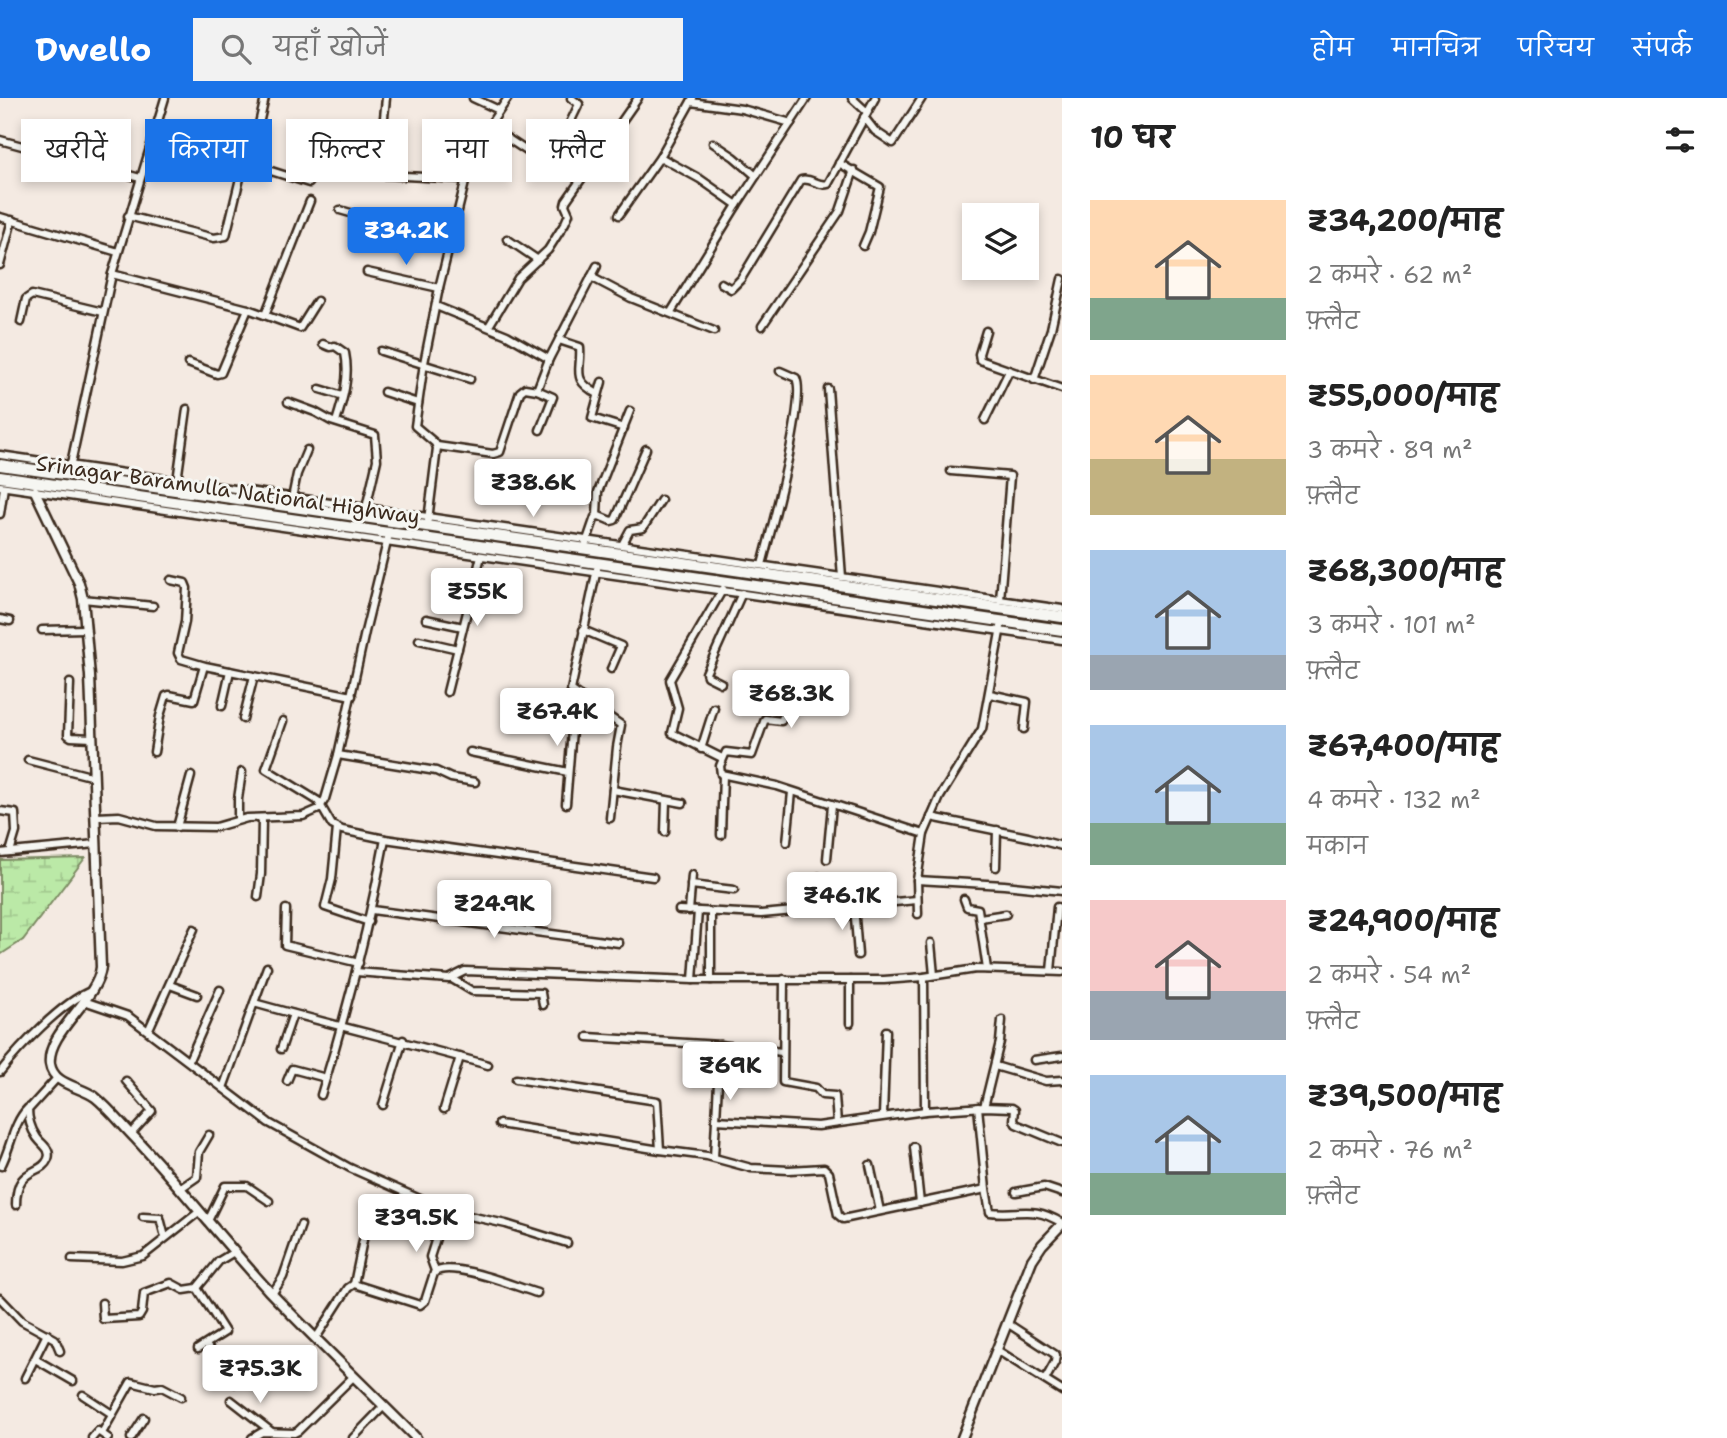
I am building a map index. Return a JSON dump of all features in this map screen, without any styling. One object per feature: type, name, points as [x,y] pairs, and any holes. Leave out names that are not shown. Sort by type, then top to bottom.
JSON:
[{"type":"highway","points":[[0,465],[70,469],[765,570],[1062,617]]},
{"type":"highway","name":"Srinagar Baramulla National Highway","points":[[1,483],[388,538],[451,542],[597,568],[766,587],[1001,626],[1062,630]]},
{"type":"highway","points":[[765,570],[766,587]]},
{"type":"street","points":[[70,469],[112,274],[165,99],[156,98]]},
{"type":"street","points":[[260,119],[265,98]]},
{"type":"street","points":[[386,98],[380,173],[422,177]]},
{"type":"street","points":[[473,98],[499,110]]},
{"type":"street","points":[[494,119],[508,98]]},
{"type":"street","points":[[571,98],[579,104],[572,119]]},
{"type":"street","points":[[489,326],[513,284],[548,250],[568,218],[566,201],[638,98]]},
{"type":"street","points":[[671,312],[807,98]]},
{"type":"street","points":[[852,98],[875,131],[893,143],[922,98]]},
{"type":"street","points":[[721,283],[731,289],[741,279],[801,180],[807,179],[826,185],[875,98]]},
{"type":"street","points":[[619,215],[660,157],[692,100],[742,109],[791,123]]},
{"type":"street","points":[[0,140],[140,178]]},
{"type":"street","points":[[713,143],[756,176]]},
{"type":"street","points":[[660,157],[700,179],[737,205]]},
{"type":"street","points":[[839,163],[877,184],[881,190],[863,246]]},
{"type":"street","points":[[762,326],[840,211],[854,170]]},
{"type":"street","points":[[128,216],[223,238],[228,233],[240,182]]},
{"type":"street","points":[[464,182],[439,288],[415,426],[437,446],[493,454],[500,452],[521,390],[527,387],[553,398],[540,430]]},
{"type":"street","points":[[265,316],[310,201]]},
{"type":"street","points":[[340,209],[398,226],[450,246]]},
{"type":"street","points":[[0,216],[118,252]]},
{"type":"street","points":[[0,265],[12,220]]},
{"type":"street","points":[[507,239],[537,260]]},
{"type":"street","points":[[537,390],[549,359],[597,266]]},
{"type":"street","points":[[367,272],[439,288]]},
{"type":"street","points":[[112,274],[248,309],[300,328],[317,300]]},
{"type":"street","points":[[591,277],[631,298],[714,331]]},
{"type":"street","points":[[1034,380],[1051,329],[1062,279]]},
{"type":"street","points":[[21,321],[26,299],[32,295],[103,312]]},
{"type":"street","points":[[436,306],[489,326],[549,359]]},
{"type":"street","points":[[188,363],[221,373],[248,309]]},
{"type":"street","points":[[986,331],[978,358],[1062,389]]},
{"type":"street","points":[[559,340],[581,349],[579,379],[586,388],[598,394]]},
{"type":"street","points":[[323,344],[335,346],[345,353],[347,366],[344,397],[336,422]]},
{"type":"street","points":[[381,351],[470,379]]},
{"type":"street","points":[[765,570],[794,434],[799,388],[796,378],[780,371]]},
{"type":"street","points":[[985,420],[1009,371]]},
{"type":"street","points":[[602,382],[592,418],[624,428]]},
{"type":"street","points":[[320,388],[344,397]]},
{"type":"street","points":[[828,389],[842,577]]},
{"type":"street","points":[[384,392],[418,402]]},
{"type":"street","points":[[288,402],[375,435],[377,460],[366,508]]},
{"type":"street","points":[[177,481],[187,410]]},
{"type":"street","points":[[630,411],[598,492],[597,516],[592,522],[585,544],[622,545],[765,570],[842,577],[1062,608]]},
{"type":"street","points":[[0,455],[70,469],[366,508],[428,521],[437,446]]},
{"type":"street","points":[[597,516],[615,520],[646,449]]},
{"type":"street","points":[[292,498],[297,474],[307,450]]},
{"type":"street","points":[[951,471],[1010,476],[1000,600]]},
{"type":"street","points":[[0,514],[1,483],[35,491],[162,505]]},
{"type":"street","points":[[35,491],[79,583],[83,599],[96,817],[101,967],[98,979],[51,1052],[50,1064],[57,1078],[93,1096],[131,1134],[272,1294],[416,1438]]},
{"type":"street","points":[[622,545],[630,530],[643,528],[661,500]]},
{"type":"street","points":[[96,817],[118,816],[156,826],[216,827],[238,820],[303,816],[317,812],[322,805],[338,755],[388,538],[481,556],[597,568],[571,690],[621,724],[610,818]]},
{"type":"street","points":[[447,692],[481,556]]},
{"type":"street","points":[[632,572],[742,593],[1001,626],[1062,640]]},
{"type":"street","points":[[171,580],[185,583],[187,587],[185,622],[178,656],[185,661],[352,696]]},
{"type":"street","points":[[722,758],[671,732],[678,708],[670,680],[723,589]]},
{"type":"street","points":[[721,683],[707,676],[706,672],[742,593]]},
{"type":"street","points":[[83,599],[153,606]]},
{"type":"street","points":[[0,619],[10,621]]},
{"type":"street","points":[[426,619],[463,627]]},
{"type":"street","points":[[918,914],[917,880],[924,834],[947,784],[982,729],[1001,626]]},
{"type":"street","points":[[42,630],[85,629]]},
{"type":"street","points":[[583,630],[621,646],[611,669]]},
{"type":"street","points":[[419,640],[458,649]]},
{"type":"street","points":[[154,752],[166,696],[194,700],[204,666]]},
{"type":"street","points":[[222,706],[230,671]]},
{"type":"street","points":[[243,719],[254,676]]},
{"type":"street","points":[[70,683],[68,735],[92,738]]},
{"type":"street","points":[[990,694],[1027,702],[1024,729]]},
{"type":"street","points":[[566,804],[573,726],[584,701]]},
{"type":"street","points":[[720,835],[723,775],[719,769],[722,758],[727,751],[752,755],[765,719],[780,721],[788,705]]},
{"type":"street","points":[[701,749],[715,708]]},
{"type":"street","points":[[283,721],[266,769],[322,805],[329,822],[337,828],[385,839],[653,877]]},
{"type":"street","points":[[470,752],[568,772]]},
{"type":"street","points":[[338,755],[436,771],[451,778],[475,782]]},
{"type":"street","points":[[28,761],[94,778]]},
{"type":"street","points":[[238,820],[237,799],[242,772]]},
{"type":"street","points":[[723,775],[771,785],[924,834]]},
{"type":"street","points":[[177,827],[191,776]]},
{"type":"street","points":[[612,790],[683,803]]},
{"type":"street","points":[[787,842],[792,792]]},
{"type":"street","points":[[665,832],[666,800]]},
{"type":"street","points":[[827,859],[831,805]]},
{"type":"street","points":[[0,811],[15,813],[16,832],[10,852]]},
{"type":"street","points":[[931,817],[1062,846]]},
{"type":"street","points":[[258,897],[262,818]]},
{"type":"street","points":[[337,828],[332,879],[325,907],[369,922]]},
{"type":"street","points":[[996,866],[997,830]]},
{"type":"street","points":[[321,1095],[359,963],[385,839]]},
{"type":"street","points":[[0,853],[96,844]]},
{"type":"street","points":[[689,911],[692,875]]},
{"type":"street","points":[[818,909],[819,877]]},
{"type":"street","points":[[917,880],[1062,891]]},
{"type":"street","points":[[691,885],[734,890]]},
{"type":"street","points":[[964,899],[967,906],[977,908],[987,969]]},
{"type":"street","points":[[679,910],[761,914],[917,900]]},
{"type":"street","points":[[854,906],[858,955]]},
{"type":"street","points":[[1051,971],[1057,907]]},
{"type":"street","points":[[286,909],[285,945],[359,963]]},
{"type":"street","points":[[372,910],[619,943]]},
{"type":"street","points":[[693,980],[698,911]]},
{"type":"street","points":[[711,912],[711,980]]},
{"type":"street","points":[[980,918],[1006,914]]},
{"type":"street","points":[[149,1029],[194,929]]},
{"type":"street","points":[[931,943],[934,975]]},
{"type":"street","points":[[223,1088],[267,967]]},
{"type":"street","points":[[452,979],[465,971],[693,980],[924,977],[963,969],[1062,972]]},
{"type":"street","points":[[356,972],[452,979],[472,991],[541,993],[542,1004]]},
{"type":"street","points":[[924,977],[925,1111]]},
{"type":"street","points":[[784,979],[782,1082],[816,1088],[822,1095],[835,1096],[837,1123]]},
{"type":"street","points":[[850,980],[850,1023]]},
{"type":"street","points":[[170,985],[197,995]]},
{"type":"street","points":[[0,1072],[41,1028],[91,990]]},
{"type":"street","points":[[189,1060],[220,990]]},
{"type":"street","points":[[84,1001],[120,1011],[149,1029],[288,1135],[350,1168],[447,1211],[506,1224],[567,1243]]},
{"type":"street","points":[[254,1003],[403,1040],[488,1065]]},
{"type":"street","points":[[281,1049],[293,1014]]},
{"type":"street","points":[[962,1438],[1032,1260],[1062,1224],[1033,1211],[991,1212],[986,1189],[981,1107],[995,1066],[1002,1020]]},
{"type":"street","points":[[883,1116],[886,1031]]},
{"type":"street","points":[[588,1037],[720,1045],[782,1052]]},
{"type":"street","points":[[383,1105],[403,1040]]},
{"type":"street","points":[[713,1157],[720,1045]]},
{"type":"street","points":[[1034,1060],[1062,1056]]},
{"type":"street","points":[[444,1109],[460,1057]]},
{"type":"street","points":[[995,1066],[1046,1082],[1062,1080]]},
{"type":"street","points":[[287,1081],[292,1069],[326,1078]]},
{"type":"street","points":[[1,1166],[12,1142],[17,1122],[57,1078]]},
{"type":"street","points":[[516,1079],[657,1101],[660,1150]]},
{"type":"street","points":[[126,1081],[152,1111],[131,1134]]},
{"type":"street","points":[[16,1205],[16,1192],[22,1179],[45,1162],[48,1156],[48,1149],[35,1135],[29,1116],[30,1107]]},
{"type":"street","points":[[716,1120],[811,1126],[925,1111],[981,1107],[1014,1108],[1016,1124],[1062,1143]]},
{"type":"street","points":[[499,1124],[713,1157],[751,1168],[824,1168],[829,1173],[841,1218],[986,1189]]},
{"type":"street","points":[[181,1188],[197,1177],[200,1152],[209,1135]]},
{"type":"street","points":[[914,1147],[920,1203]]},
{"type":"street","points":[[870,1165],[880,1211]]},
{"type":"street","points":[[208,1220],[225,1186],[247,1186],[269,1202]]},
{"type":"street","points":[[1016,1192],[1044,1187],[1062,1193]]},
{"type":"street","points":[[72,1259],[110,1262],[134,1259],[149,1252],[164,1237],[200,1211]]},
{"type":"street","points":[[143,1217],[160,1218],[164,1237]]},
{"type":"street","points":[[272,1294],[283,1277],[301,1225]]},
{"type":"street","points":[[1055,1231],[1062,1240]]},
{"type":"street","points":[[354,1284],[420,1305],[425,1301],[435,1271],[430,1257],[437,1235]]},
{"type":"street","points":[[316,1338],[348,1288],[354,1284],[363,1240]]},
{"type":"street","points":[[102,1303],[103,1319],[136,1318],[141,1314],[144,1293],[171,1283],[184,1290],[197,1288],[219,1261],[234,1252]]},
{"type":"street","points":[[435,1271],[445,1269],[483,1275],[537,1293]]},
{"type":"street","points":[[197,1288],[225,1332],[198,1349]]},
{"type":"street","points":[[0,1298],[22,1321],[57,1342],[60,1351]]},
{"type":"street","points":[[1007,1323],[1056,1355],[1045,1380]]},
{"type":"street","points":[[25,1378],[47,1334]]},
{"type":"street","points":[[206,1345],[235,1383]]},
{"type":"street","points":[[997,1350],[1062,1391]]},
{"type":"street","points":[[35,1359],[73,1381]]},
{"type":"street","points":[[252,1438],[258,1433],[298,1431],[354,1376]]},
{"type":"street","points":[[102,1433],[131,1382],[155,1388],[162,1387],[181,1397]]},
{"type":"street","points":[[83,1395],[112,1414]]},
{"type":"street","points":[[231,1400],[272,1432]]},
{"type":"street","points":[[353,1438],[384,1406]]},
{"type":"street","points":[[131,1438],[144,1418]]},
{"type":"street","points":[[92,1438],[96,1432],[108,1438]]},
{"type":"green space","points":[[85,858],[23,940],[0,955],[0,860]]}]
